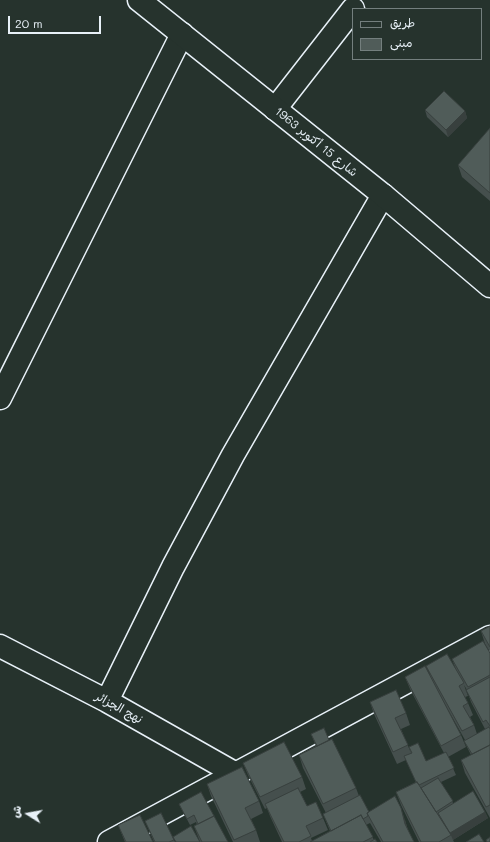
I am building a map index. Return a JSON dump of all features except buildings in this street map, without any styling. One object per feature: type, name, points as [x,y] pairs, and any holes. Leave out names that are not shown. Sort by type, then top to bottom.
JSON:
[{"type":"street","name":"شارع 15 أكتوبر 1963","points":[[139,0],[383,195],[490,286]]},
{"type":"street","points":[[354,8],[360,0]]},
{"type":"street","points":[[276,109],[352,10]]},
{"type":"street","points":[[0,398],[182,34]]},
{"type":"street","points":[[107,701],[173,567],[233,455],[383,195]]},
{"type":"street","points":[[109,842],[490,637]]},
{"type":"street","name":"نهج الجزائر","points":[[0,646],[107,701],[236,774]]}]
